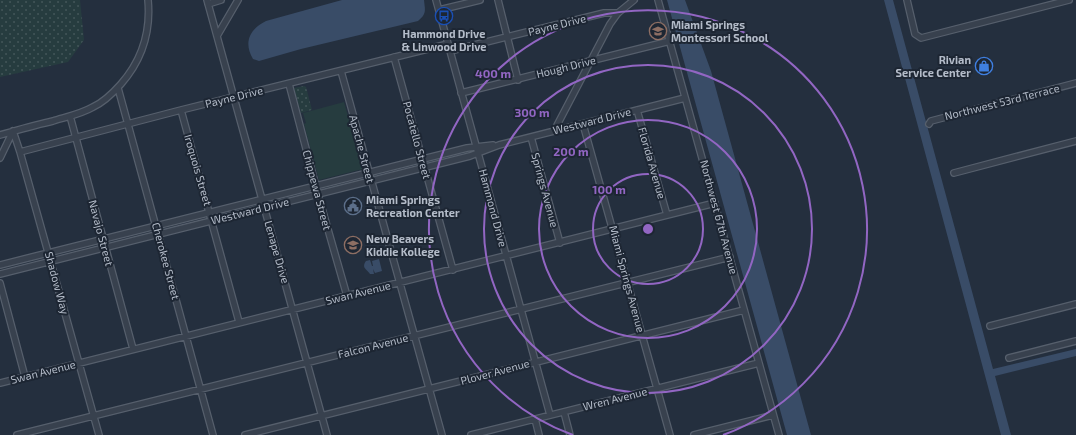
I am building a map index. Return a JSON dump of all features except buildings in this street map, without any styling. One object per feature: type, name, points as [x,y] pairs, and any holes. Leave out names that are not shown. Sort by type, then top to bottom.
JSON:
[{"type":"street","points":[[0,135],[70,116],[93,108],[105,100],[130,74],[144,48],[148,31],[148,0]]},
{"type":"street","points":[[207,2],[221,0]]},
{"type":"street","points":[[218,36],[238,0]]},
{"type":"street","name":"Hammond Drive","points":[[436,0],[550,415]]},
{"type":"street","points":[[439,10],[480,0]]},
{"type":"street","points":[[498,0],[518,80]]},
{"type":"street","name":"Northwest 67th Avenue","points":[[658,0],[779,435]]},
{"type":"street","points":[[907,0],[916,34],[921,38],[1069,0]]},
{"type":"street","points":[[554,131],[610,24],[618,13],[632,1]]},
{"type":"street","name":"Lenape Drive","points":[[207,2],[218,36],[327,435]]},
{"type":"street","name":"Payne Drive","points":[[450,51],[604,13],[618,13]]},
{"type":"street","name":"Hough Drive","points":[[461,93],[670,41]]},
{"type":"street","name":"Payne Drive","points":[[20,152],[181,110],[448,44]]},
{"type":"street","name":"Pocatello Street","points":[[394,57],[453,270]]},
{"type":"street","name":"Apache Street","points":[[341,71],[442,435]]},
{"type":"street","name":"Northwest 53rd Terrace","points":[[929,124],[931,120],[1076,83]]},
{"type":"street","name":"Chippewa Street","points":[[289,84],[347,296]]},
{"type":"street","name":"Cherokee Street","points":[[118,88],[214,435]]},
{"type":"street","name":"Westward Drive","points":[[0,274],[478,154],[499,145],[685,98]]},
{"type":"street","name":"Iroquois Street","points":[[181,110],[239,322]]},
{"type":"street","name":"Florida Avenue","points":[[637,110],[667,215]]},
{"type":"street","name":"Navajo Street","points":[[70,116],[132,349]]},
{"type":"street","name":"Miami Springs Avenue","points":[[583,124],[670,435]]},
{"type":"street","points":[[0,158],[13,131]]},
{"type":"street","name":"Shadow Way","points":[[13,131],[17,139],[99,435]]},
{"type":"street","name":"Springs Avenue","points":[[530,137],[560,243]]},
{"type":"street","points":[[954,173],[1076,141]]},
{"type":"street","name":"Westward Drive","points":[[0,265],[476,146],[499,145]]},
{"type":"street","name":"Swan Avenue","points":[[0,383],[715,204]]},
{"type":"street","name":"Falcon Avenue","points":[[17,435],[730,257]]},
{"type":"street","points":[[0,283],[25,376]]},
{"type":"street","points":[[990,326],[1076,304]]},
{"type":"street","name":"Plover Avenue","points":[[245,435],[744,310]]},
{"type":"street","points":[[1009,358],[1076,341]]},
{"type":"street","name":"Wren Avenue","points":[[470,435],[759,363]]},
{"type":"street","points":[[564,412],[570,435]]},
{"type":"street","points":[[694,435],[773,415]]},
{"type":"street","points":[[535,419],[539,435]]},
{"type":"green space","points":[[0,0],[80,0],[84,40],[68,62],[0,77]]},
{"type":"green space","points":[[306,87],[312,110],[301,113],[294,88]]},
{"type":"green space","points":[[344,102],[363,169],[319,180],[304,124],[306,123],[303,113]]},
{"type":"water","points":[[342,0],[424,0],[425,12],[418,21],[301,49],[259,61],[253,59],[248,42],[252,32],[260,24]]},
{"type":"water","points":[[667,0],[685,0],[711,71],[811,435],[787,435]]},
{"type":"water","points":[[884,0],[893,0],[993,369],[1076,349],[1076,356],[995,376],[1011,435],[1001,435]]},
{"type":"water","points":[[379,259],[382,271],[375,273],[373,269],[374,274],[370,274],[364,267],[366,261],[370,260],[373,266],[372,261]]},
{"type":"place","name":"Hammond Drive & Linwood Drive","points":[[444,16]]},
{"type":"place","name":"Miami Springs Montessori School","points":[[658,31]]},
{"type":"place","name":"Rivian Service Center","points":[[984,66]]},
{"type":"place","name":"Miami Springs Recreation Center","points":[[353,206]]},
{"type":"place","name":"New Beavers Kiddie Kollege","points":[[353,245]]}]
